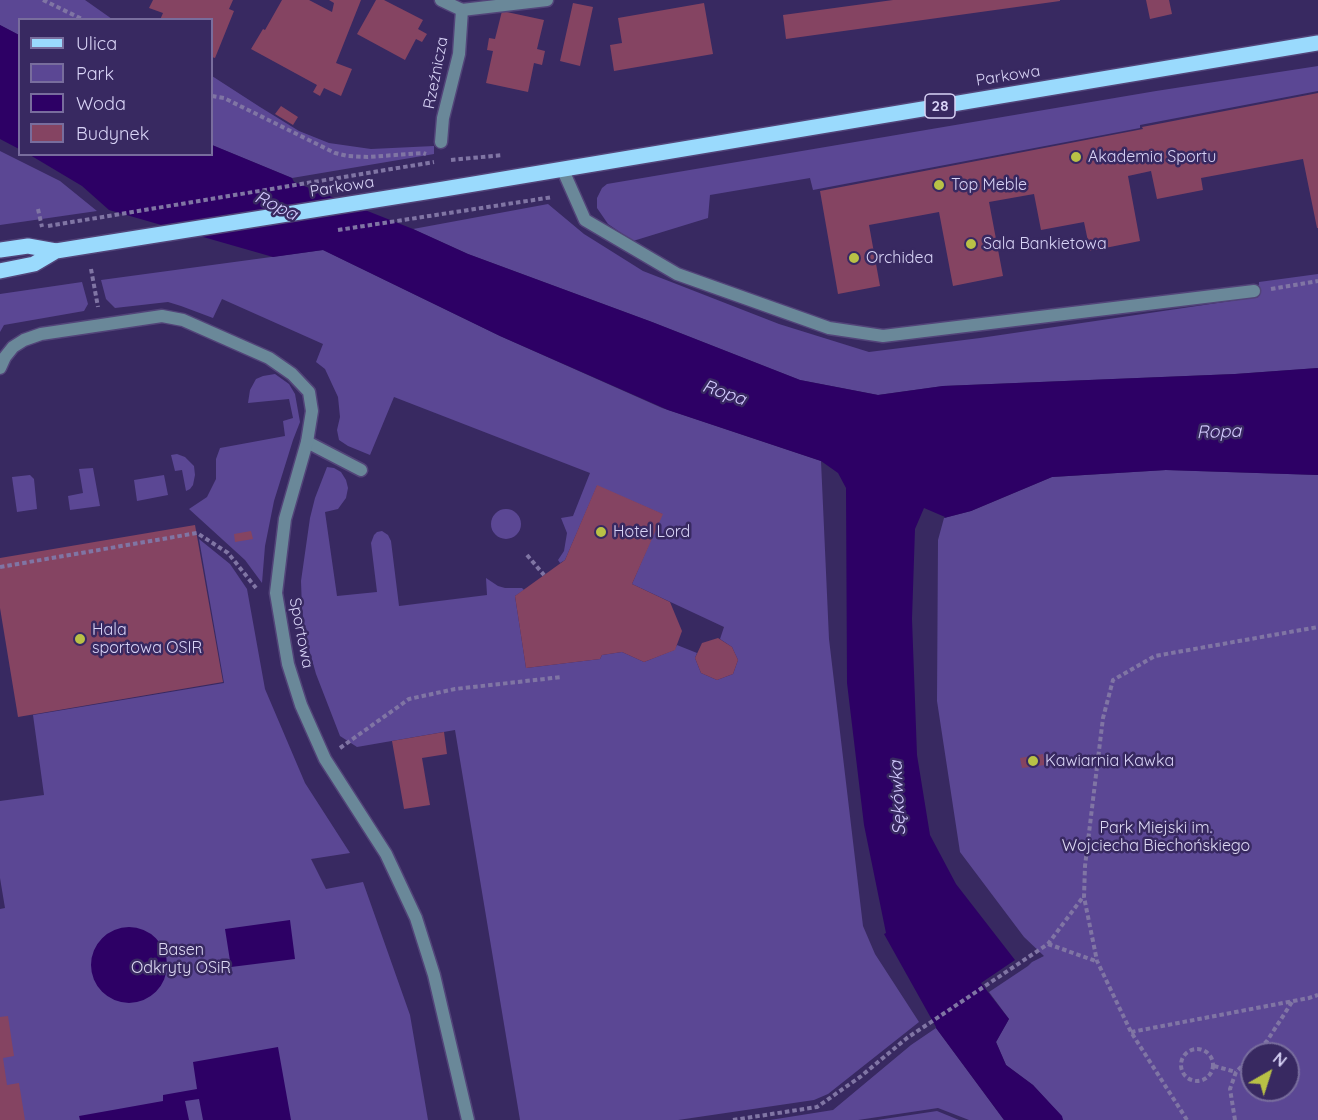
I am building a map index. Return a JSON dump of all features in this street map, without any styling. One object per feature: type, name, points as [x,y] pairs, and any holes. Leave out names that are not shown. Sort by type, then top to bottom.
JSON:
[{"type":"main road","name":"Parkowa","points":[[0,250],[28,246],[56,251],[1318,43]]},
{"type":"main road","name":"Parkowa","points":[[0,271],[34,264],[56,251]]},
{"type":"street","points":[[441,0],[462,10],[547,0]]},
{"type":"street","name":"Rzeźnicza","points":[[441,142],[443,117],[459,54],[462,10]]},
{"type":"street","points":[[562,168],[585,220],[677,274],[829,328],[883,336],[1254,291]]},
{"type":"street","name":"Sportowa","points":[[2,360],[24,340],[41,334],[162,316],[183,320],[269,358],[292,374],[309,392],[312,411],[307,442],[285,519],[276,593],[288,664],[301,705],[325,759],[386,854],[416,918],[434,975],[468,1120]]},
{"type":"street","points":[[307,442],[362,470]]},
{"type":"path","points":[[42,0],[80,18]]},
{"type":"path","points":[[57,224],[440,161],[423,153],[368,157],[335,153],[224,98],[213,96]]},
{"type":"path","points":[[38,209],[42,227]]},
{"type":"path","points":[[91,269],[95,289]]},
{"type":"path","points":[[1254,291],[1318,281]]},
{"type":"path","points":[[0,567],[197,533],[228,553],[256,589]]},
{"type":"path","points":[[527,555],[544,575]]},
{"type":"path","points":[[1187,1120],[1131,1032],[1097,961],[1084,897],[1085,866],[1103,718],[1113,680],[1155,656],[1318,627]]},
{"type":"path","points":[[325,759],[409,699],[455,688],[562,677]]},
{"type":"path","points":[[733,1120],[817,1107],[860,1077],[907,1038],[1048,944],[1084,897]]},
{"type":"path","points":[[1048,944],[1097,961]]},
{"type":"path","points":[[1131,1032],[1292,1002],[1318,995]]},
{"type":"path","points":[[1267,1042],[1292,1002]]},
{"type":"path","points":[[1197,1049],[1211,1056],[1214,1066],[1210,1076],[1201,1082],[1191,1080],[1183,1073],[1181,1063],[1185,1054],[1197,1049]]},
{"type":"path","points":[[1214,1066],[1236,1072]]},
{"type":"path","points":[[1235,1120],[1230,1089],[1236,1072],[1240,1068]]},
{"type":"green space","points":[[0,0],[85,0],[111,18],[18,18],[18,34],[0,25]]},
{"type":"green space","points":[[1318,66],[1318,91],[1140,125],[1140,128],[813,190],[810,178],[710,195],[708,218],[633,241],[608,224],[597,208],[597,198],[607,184],[1156,91]]},
{"type":"green space","points":[[213,77],[299,131],[329,143],[371,149],[434,146],[434,154],[292,178],[213,145]]},
{"type":"green space","points":[[0,151],[60,181],[97,211],[0,225]]},
{"type":"green space","points":[[548,204],[584,234],[643,271],[779,324],[869,352],[1258,297],[1259,282],[1318,274],[1318,368],[1235,374],[943,386],[878,395],[800,380],[468,254],[413,229]]},
{"type":"green space","points":[[323,250],[500,336],[662,408],[821,461],[829,639],[863,926],[875,954],[919,1022],[828,1094],[814,1100],[678,1120],[520,1120],[455,730],[357,747],[340,736],[316,674],[307,642],[302,610],[301,581],[310,518],[327,467],[341,472],[348,488],[346,498],[338,509],[325,512],[337,596],[377,592],[371,543],[374,535],[382,531],[391,541],[399,606],[487,595],[486,578],[505,588],[522,588],[524,590],[515,596],[526,668],[600,659],[602,655],[622,652],[644,662],[674,650],[677,645],[697,653],[695,658],[701,673],[717,680],[733,674],[738,660],[732,647],[720,639],[724,627],[632,584],[662,514],[597,486],[565,560],[560,563],[558,560],[564,551],[567,533],[561,518],[573,516],[590,473],[394,397],[370,455],[339,440],[338,397],[325,369],[316,362],[323,344],[222,299],[213,318],[168,302],[115,308],[106,299],[101,280]]},
{"type":"green space","points":[[82,282],[88,304],[84,311],[4,325],[0,332],[0,294]]},
{"type":"green space","points":[[275,374],[289,384],[295,394],[300,422],[274,501],[265,546],[262,583],[245,560],[189,509],[207,497],[216,479],[216,459],[220,448],[285,436],[283,421],[293,418],[289,399],[248,403],[250,390],[256,379]]},
{"type":"green space","points":[[177,454],[185,457],[194,466],[193,485],[186,491],[182,470],[175,471],[171,455]]},
{"type":"green space","points":[[93,468],[100,506],[70,510],[68,496],[83,493],[79,469]]},
{"type":"green space","name":"Park Miejski im. Wojciecha Biechońskiego","points":[[1166,470],[1318,475],[1318,1120],[1063,1120],[1033,1085],[1006,1065],[996,1042],[1009,1019],[989,992],[1044,956],[1024,937],[960,852],[937,701],[938,540],[944,518],[971,511],[1052,477]]},
{"type":"green space","points":[[30,475],[34,479],[37,509],[17,512],[12,477]]},
{"type":"green space","points":[[164,475],[168,495],[137,501],[134,480]]},
{"type":"green space","points":[[506,509],[517,513],[521,524],[517,535],[506,539],[495,535],[491,524],[495,513]]},
{"type":"green space","name":"Basen Odkryty OSiR","points":[[199,539],[230,564],[247,589],[265,689],[305,783],[350,853],[311,859],[326,889],[363,882],[410,1015],[428,1120],[0,1120],[0,909],[5,908],[0,878],[0,801],[44,795],[33,715],[224,683]]},
{"type":"green space","points":[[936,1028],[1004,1120],[969,1120],[938,1108],[858,1120],[770,1120],[833,1110],[911,1045]]},
{"type":"green space","points":[[937,1111],[959,1120],[877,1120]]},
{"type":"water","points":[[0,25],[18,34],[18,148],[0,139]]},
{"type":"water","points":[[213,145],[292,178],[294,182],[413,229],[468,254],[800,380],[878,395],[943,386],[1235,374],[1318,368],[1318,475],[1166,470],[1052,477],[971,511],[944,518],[924,508],[915,529],[912,619],[917,755],[930,835],[956,884],[1015,960],[981,983],[1009,1019],[996,1042],[1006,1065],[1033,1085],[1062,1116],[1063,1120],[1004,1120],[936,1028],[884,934],[886,933],[864,825],[847,683],[846,488],[838,473],[821,461],[668,410],[500,336],[323,250],[273,257],[109,210],[82,186],[32,156],[213,156]]},
{"type":"water","points":[[290,920],[295,959],[231,967],[225,929]]},
{"type":"water","points":[[122,927],[136,927],[150,933],[161,944],[167,958],[164,980],[156,992],[136,1003],[122,1003],[108,997],[97,986],[91,972],[91,958],[97,944],[108,933]]},
{"type":"water","points":[[278,1047],[291,1120],[203,1120],[199,1099],[185,1101],[189,1120],[80,1120],[79,1116],[163,1101],[163,1095],[197,1089],[193,1062]]},
{"type":"building","points":[[153,0],[233,0],[229,9],[234,11],[215,58],[213,57],[213,18],[161,18],[163,13],[149,8]]},
{"type":"building","points":[[282,0],[309,0],[332,12],[334,3],[329,0],[361,0],[336,63],[352,69],[341,96],[324,88],[320,96],[313,92],[317,85],[251,49]]},
{"type":"building","points":[[376,0],[384,0],[423,20],[418,29],[427,34],[422,42],[416,39],[405,60],[357,34]]},
{"type":"building","points":[[893,0],[1060,1],[786,39],[783,15]]},
{"type":"building","points":[[1146,0],[1169,0],[1172,14],[1150,19]]},
{"type":"building","points":[[573,3],[593,7],[580,66],[560,61]]},
{"type":"building","points":[[704,3],[713,54],[614,71],[610,45],[622,43],[618,18]]},
{"type":"building","points":[[502,11],[544,20],[537,49],[545,51],[542,65],[534,63],[528,92],[486,83],[493,51],[487,50],[489,38],[495,39]]},
{"type":"building","points":[[1318,93],[1318,228],[1303,159],[1201,178],[1203,190],[1157,199],[1151,171],[1128,176],[1140,241],[1090,251],[1084,222],[1041,230],[1034,194],[989,202],[1003,276],[953,286],[939,212],[869,225],[880,286],[838,294],[820,191]]},
{"type":"building","points":[[281,106],[298,117],[293,125],[275,114]]},
{"type":"building","points":[[597,485],[663,514],[632,584],[670,602],[682,631],[675,650],[644,662],[622,652],[602,655],[600,659],[526,668],[515,596],[565,560]]},
{"type":"building","points":[[195,525],[223,682],[18,717],[0,608],[0,558]]},
{"type":"building","points":[[251,531],[253,539],[235,542],[234,534]]},
{"type":"building","points":[[718,638],[732,647],[738,660],[733,674],[717,680],[701,673],[695,658],[702,643]]},
{"type":"building","points":[[444,732],[447,754],[422,758],[430,805],[404,809],[392,741]]},
{"type":"building","points":[[1043,754],[1045,765],[1022,768],[1020,758]]},
{"type":"building","points":[[8,1016],[14,1056],[3,1058],[7,1085],[19,1083],[25,1120],[0,1120],[0,1017]]},
{"type":"place","name":"Akademia Sportu","points":[[1076,157]]},
{"type":"place","name":"Top Meble","points":[[939,185]]},
{"type":"place","name":"Sala Bankietowa","points":[[971,244]]},
{"type":"place","name":"Orchidea","points":[[854,258]]},
{"type":"place","name":"Hotel Lord","points":[[601,532]]},
{"type":"place","name":"Hala sportowa OSIR","points":[[80,639]]},
{"type":"place","name":"Kawiarnia Kawka","points":[[1033,761]]},
{"type":"water label","name":"Ropa","points":[[276,206]]},
{"type":"water label","name":"Ropa","points":[[724,393]]},
{"type":"water label","name":"Ropa","points":[[1219,432]]},
{"type":"water label","name":"Sękówka","points":[[898,798]]}]
